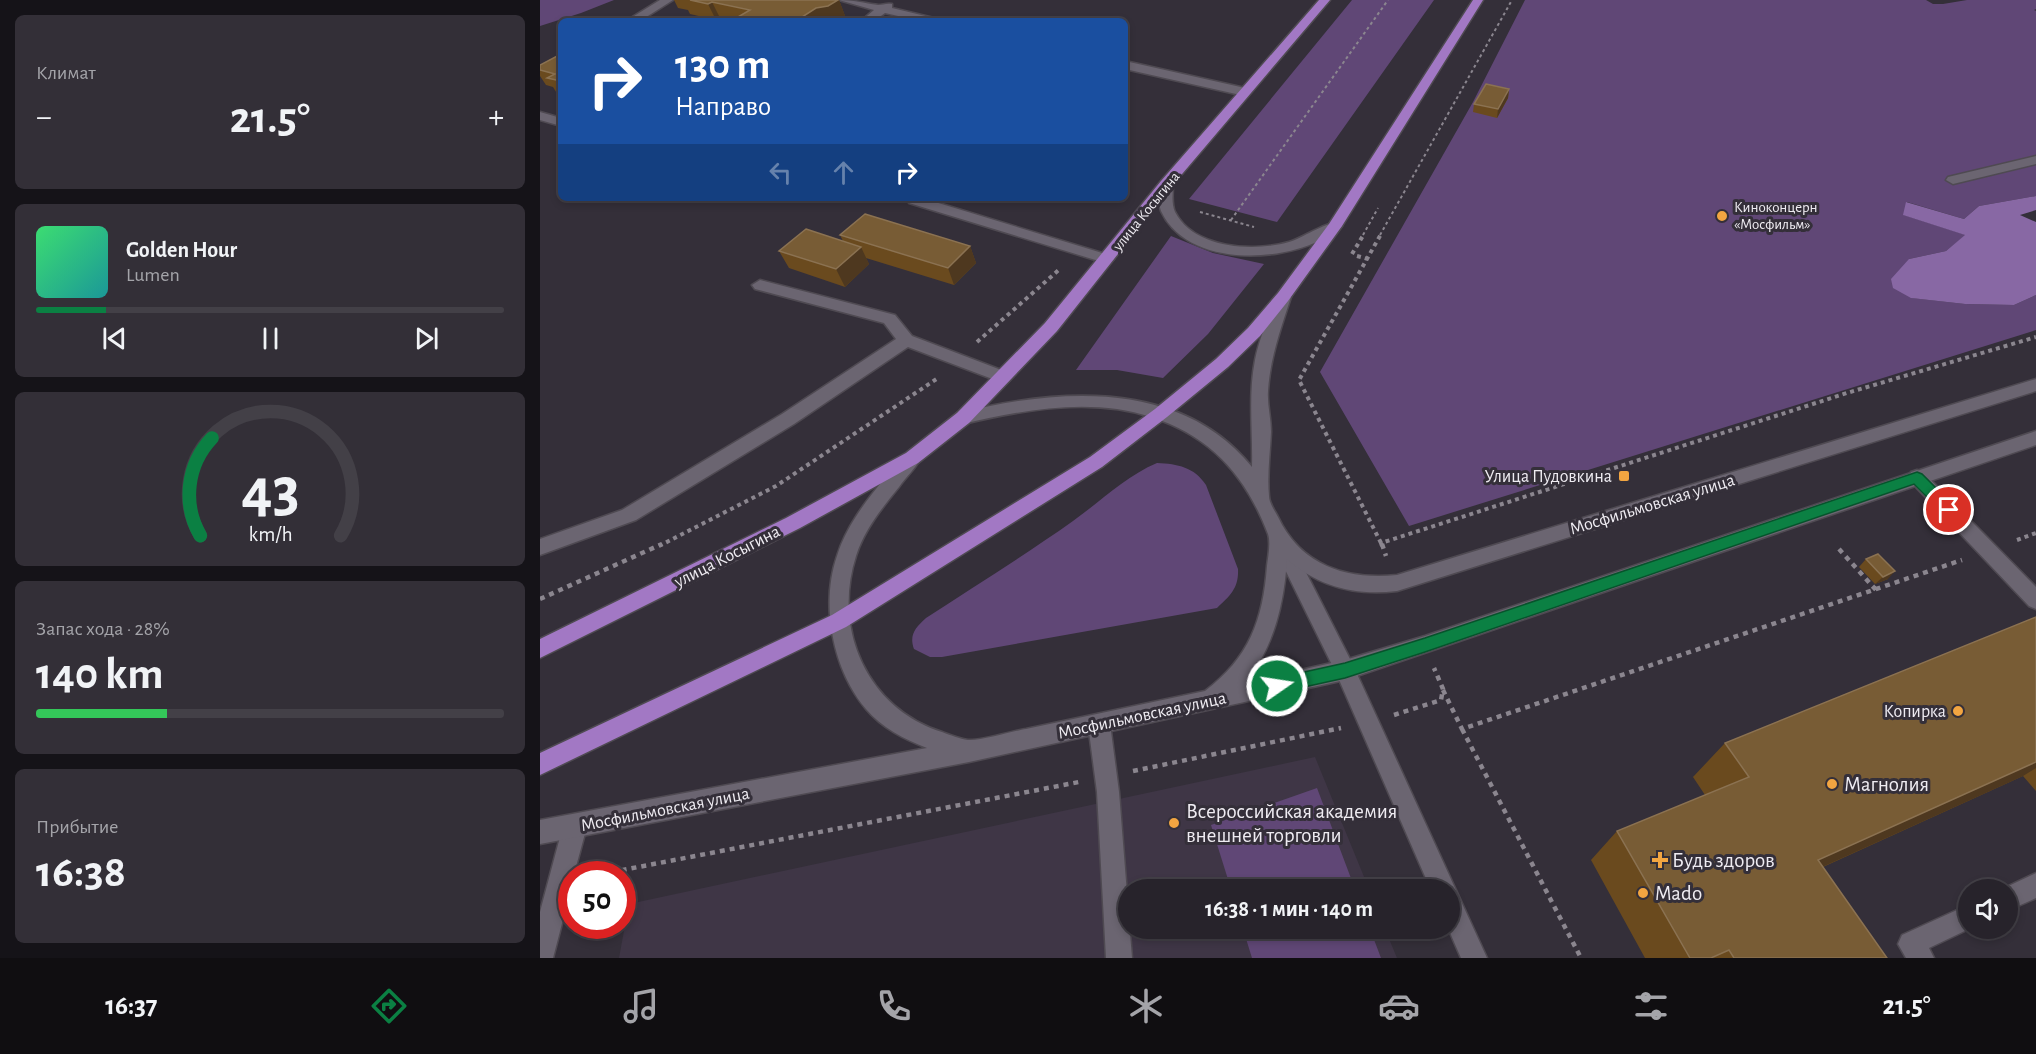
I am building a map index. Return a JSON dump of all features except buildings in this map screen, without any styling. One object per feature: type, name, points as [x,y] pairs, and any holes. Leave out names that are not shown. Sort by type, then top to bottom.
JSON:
[{"type":"main road","points":[[637,18],[668,0]]},
{"type":"main road","points":[[844,0],[921,18]]},
{"type":"main road","points":[[871,18],[896,0]]},
{"type":"main road","name":"улица Косыгина","points":[[540,649],[793,524],[912,458],[963,418],[1051,327],[1166,184],[1325,0]]},
{"type":"main road","points":[[540,764],[580,747],[839,621],[1096,462],[1161,413],[1222,363],[1254,332],[1283,297],[1335,226],[1478,0]]},
{"type":"main road","points":[[1128,66],[1245,92]]},
{"type":"main road","points":[[540,116],[558,121]]},
{"type":"main road","points":[[1953,180],[2036,160]]},
{"type":"main road","points":[[1166,184],[1166,202],[1173,219],[1191,236],[1218,246],[1251,251],[1284,248],[1313,238],[1335,226]]},
{"type":"main road","points":[[914,201],[1107,259]]},
{"type":"main road","points":[[760,285],[889,319],[906,340],[1003,377]]},
{"type":"main road","name":"улица Косыгина","points":[[1260,495],[1262,427],[1259,393],[1263,358],[1283,297]]},
{"type":"main road","points":[[540,547],[629,515],[788,419],[906,340]]},
{"type":"main road","name":"Мосфильмовская улица","points":[[1278,536],[1307,566],[1336,579],[1365,585],[1396,583],[2036,385]]},
{"type":"main road","name":"улица Косыгина","points":[[963,418],[997,408],[1066,400],[1098,401],[1161,413],[1206,433],[1245,470],[1260,495],[1345,670]]},
{"type":"main road","name":"Мосфильмовская улица","points":[[540,832],[969,751],[1345,670],[2036,438]]},
{"type":"main road","name":"улица Косыгина","points":[[912,458],[881,495],[854,536],[841,576],[839,621],[848,653],[862,685],[874,703],[890,718],[920,737],[969,751]]},
{"type":"main road","points":[[1917,477],[2036,600]]},
{"type":"main road","points":[[1209,700],[1236,678],[1264,638],[1277,567],[1278,536]]},
{"type":"main road","points":[[1345,670],[1439,879]]},
{"type":"main road","points":[[1099,724],[1108,792],[1119,958]]},
{"type":"main road","points":[[540,958],[575,826]]},
{"type":"main road","points":[[2018,894],[2036,885]]},
{"type":"main road","points":[[1921,958],[1911,944],[1958,922]]},
{"type":"main road","points":[[1460,927],[1474,958]]},
{"type":"path","points":[[1231,220],[1388,0]]},
{"type":"path","points":[[1381,543],[1299,380],[1512,0]]},
{"type":"path","points":[[1195,210],[1264,230]]},
{"type":"path","points":[[1357,255],[1368,259]]},
{"type":"path","points":[[540,599],[636,558],[776,486]]},
{"type":"path","points":[[1462,729],[1876,590],[2036,533]]},
{"type":"path","points":[[1839,549],[1876,590]]},
{"type":"path","points":[[1443,689],[1581,958]]},
{"type":"shaded area","points":[[540,0],[614,0],[581,13],[558,18],[558,20],[540,26]]},
{"type":"shaded area","points":[[1352,0],[1434,0],[1277,222],[1189,199]]},
{"type":"shaded area","name":"Киноконцерн «Мосфильм»","points":[[1525,0],[1926,0],[1933,4],[1943,4],[1967,0],[2036,0],[2034,10],[2036,11],[2036,196],[1979,206],[1964,219],[1907,202],[1904,215],[1966,235],[1946,251],[1909,259],[1912,298],[1965,304],[2014,305],[2036,295],[2036,330],[1409,526],[1320,372],[1473,102]]},
{"type":"shaded area","points":[[2036,196],[2036,210],[2020,215],[2036,222],[2036,295],[2014,305],[1965,304],[1911,298],[1893,288],[1891,279],[1909,259],[1946,251],[1965,235],[1903,215],[1906,202],[1964,219],[1979,206]]},
{"type":"shaded area","points":[[1171,236],[1213,253],[1264,264],[1208,334],[1163,378],[1117,370],[1076,370]]},
{"type":"shaded area","points":[[1157,463],[1172,464],[1191,470],[1206,485],[1238,569],[1233,591],[1217,608],[942,657],[930,657],[914,649],[912,640],[914,632],[926,618],[1055,534],[1124,482]]},
{"type":"shaded area","name":"Всероссийская академия внешней торговли","points":[[1315,757],[1365,879],[1118,879],[1118,939],[1389,939],[1397,958],[619,958],[623,939],[636,939],[636,902]]},
{"type":"shaded area","points":[[1317,788],[1351,879],[1228,879],[1211,825]]},
{"type":"shaded area","points":[[1246,939],[1374,939],[1381,958],[1252,958]]},
{"type":"place","name":"Киноконцерн «Мосфильм»","points":[[1722,216]]},
{"type":"place","name":"Улица Пудовкина","points":[[1624,476]]},
{"type":"place","name":"Копирка","points":[[1958,711]]},
{"type":"place","name":"Магнолия","points":[[1832,784]]},
{"type":"place","name":"Всероссийская академия внешней торговли","points":[[1174,823]]},
{"type":"place","name":"Будь здоров","points":[[1660,860]]},
{"type":"place","name":"Mado","points":[[1643,893]]},
{"type":"route","points":[[1277,686],[1345,670],[1425,645],[1917,477],[1949,510]]}]
